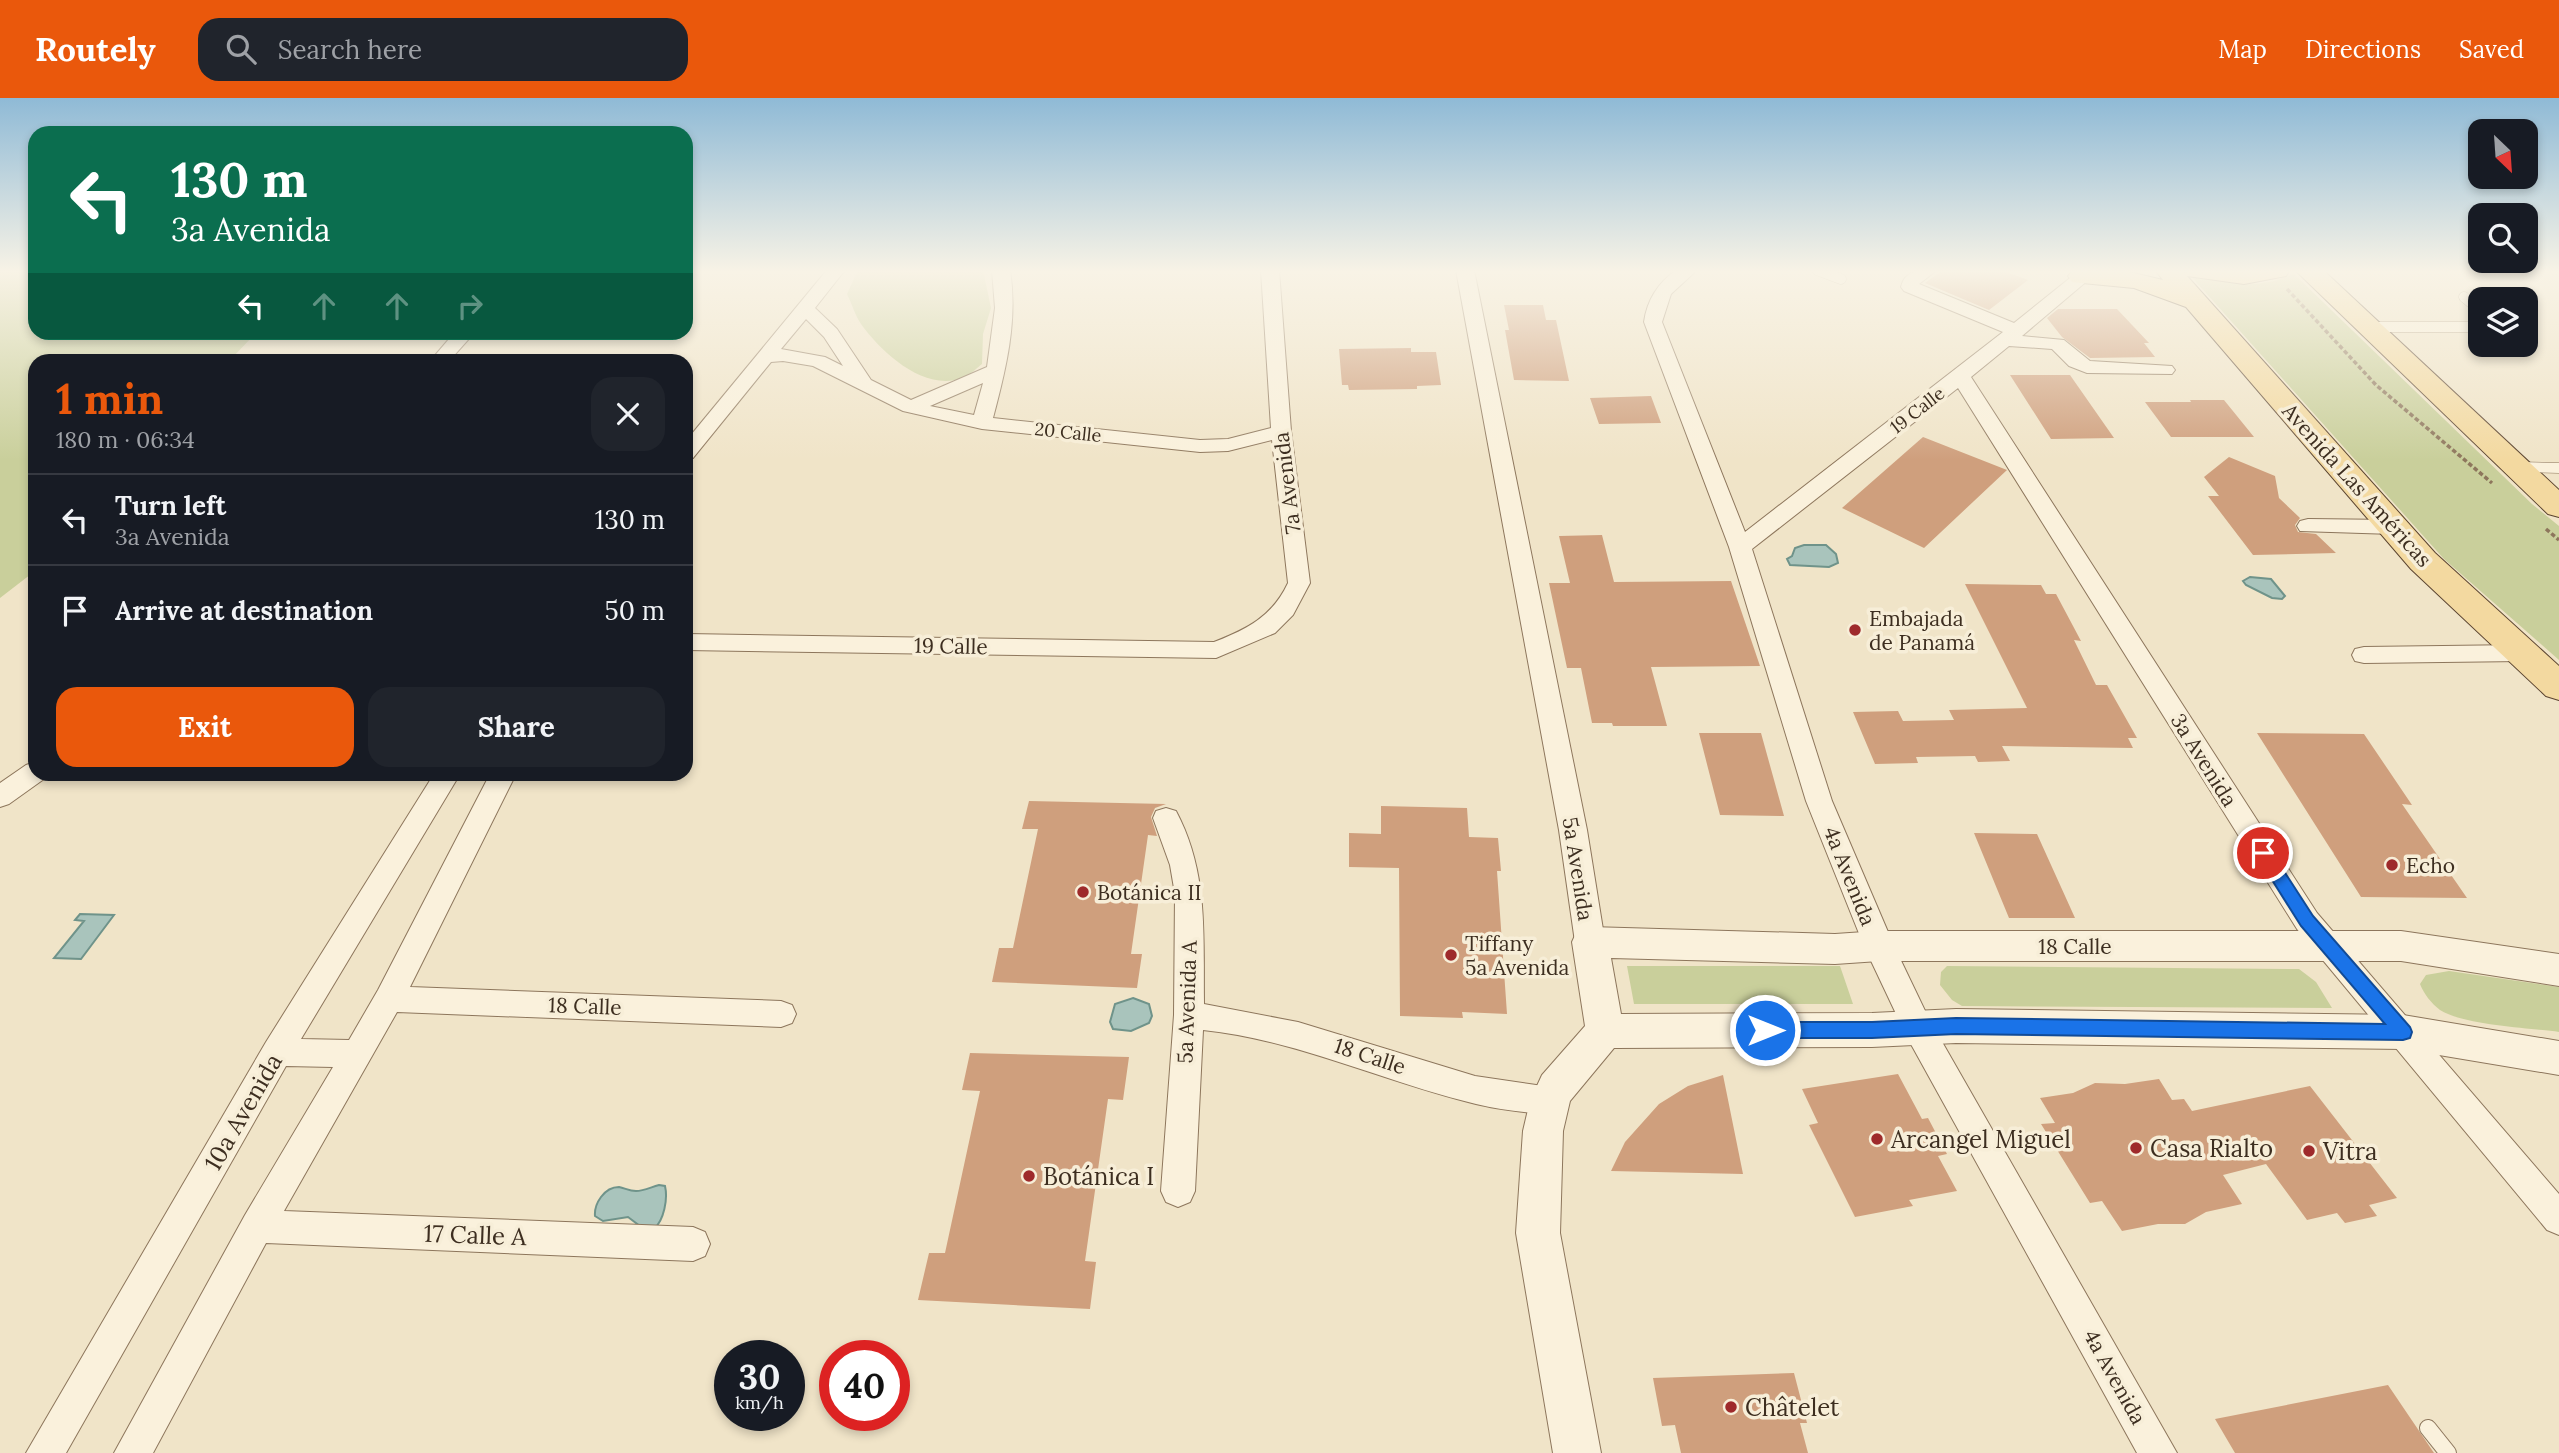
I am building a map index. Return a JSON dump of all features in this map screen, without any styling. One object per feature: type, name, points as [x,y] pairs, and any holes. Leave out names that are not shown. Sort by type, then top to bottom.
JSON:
[{"type":"main road","name":"Avenida Las Américas","points":[[2223,333],[2423,561],[2559,687]]},
{"type":"main road","points":[[2375,333],[2507,478],[2549,515]]},
{"type":"street","points":[[693,445],[784,333]]},
{"type":"street","name":"20 Calle","points":[[831,333],[862,381]]},
{"type":"street","points":[[982,423],[1001,333]]},
{"type":"street","name":"7a Avenida","points":[[1216,650],[1250,637],[1279,621],[1292,602],[1299,583],[1281,431],[1274,333]]},
{"type":"street","name":"5a Avenida","points":[[1477,333],[1573,830],[1605,1031]]},
{"type":"street","name":"4a Avenida","points":[[1657,333],[1740,547],[1819,801],[1879,946],[1918,1028],[2158,1453]]},
{"type":"street","points":[[2006,333],[2057,344],[2076,362],[2087,367],[2165,370]]},
{"type":"street","name":"19 Calle","points":[[1740,547],[2010,335]]},
{"type":"street","points":[[446,354],[459,340]]},
{"type":"street","name":"20 Calle","points":[[764,357],[783,355],[818,361],[910,407],[982,423],[1200,446],[1227,445],[1281,431]]},
{"type":"street","points":[[910,407],[994,371]]},
{"type":"street","name":"3a Avenida","points":[[1961,376],[2307,921],[2559,1219]]},
{"type":"street","points":[[2308,526],[2393,527]]},
{"type":"street","name":"19 Calle","points":[[693,642],[1216,650]]},
{"type":"street","points":[[2364,655],[2521,653]]},
{"type":"street","points":[[0,797],[28,777]]},
{"type":"street","name":"10a Avenida","points":[[45,1453],[277,1052],[443,781]]},
{"type":"street","points":[[133,1453],[257,1226],[389,999],[499,781]]},
{"type":"street","name":"5a Avenida A","points":[[1166,818],[1184,865],[1189,894],[1189,1015],[1178,1191]]},
{"type":"street","name":"18 Calle","points":[[1590,942],[1835,949],[1879,946],[2401,946],[2559,970]]},
{"type":"street","name":"18 Calle","points":[[389,999],[781,1014]]},
{"type":"street","name":"18 Calle","points":[[1189,1015],[1208,1016],[1316,1038],[1476,1090],[1550,1101]]},
{"type":"street","points":[[1577,1453],[1538,1233],[1543,1131],[1550,1101],[1574,1064],[1605,1031],[1956,1026],[2403,1032],[2559,1058]]},
{"type":"street","points":[[277,1052],[356,1054]]},
{"type":"street","name":"17 Calle A","points":[[257,1226],[693,1244]]},
{"type":"lane","points":[[2507,478],[2559,468]]},
{"type":"lane","points":[[2428,1428],[2448,1453]]},
{"type":"path","points":[[2327,333],[2376,385],[2507,478]]},
{"type":"path","points":[[2549,515],[2559,540]]},
{"type":"green space","points":[[0,333],[28,333],[28,340],[249,340],[236,354],[28,354],[28,576],[0,598]]},
{"type":"green space","points":[[869,333],[983,333],[982,364],[965,377],[950,381],[935,380],[906,368]]},
{"type":"green space","points":[[2242,333],[2355,333],[2532,504],[2559,526],[2559,660],[2444,559]]},
{"type":"green space","points":[[1627,966],[1840,966],[1853,1004],[1634,1004]]},
{"type":"green space","points":[[1947,966],[2299,969],[2316,982],[2332,1008],[1962,1006],[1952,1000],[1940,985],[1941,972]]},
{"type":"green space","points":[[2449,971],[2559,987],[2559,1032],[2480,1022],[2440,1010],[2428,998],[2420,984],[2426,975]]},
{"type":"water","points":[[1804,545],[1826,545],[1836,554],[1838,563],[1829,567],[1790,565],[1787,559],[1792,556],[1795,548]]},
{"type":"water","points":[[2250,577],[2271,579],[2285,596],[2282,599],[2272,598],[2246,585],[2243,581]]},
{"type":"water","points":[[80,914],[114,915],[81,959],[54,958],[84,921],[75,920]]},
{"type":"water","points":[[1133,998],[1149,1004],[1152,1016],[1149,1023],[1131,1031],[1113,1029],[1110,1022],[1115,1004]]},
{"type":"water","points":[[659,1185],[665,1186],[665,1203],[663,1215],[654,1229],[640,1226],[628,1217],[603,1221],[595,1216],[598,1202],[609,1190],[619,1187],[639,1191]]},
{"type":"building","points":[[1506,333],[1559,333],[1569,381],[1514,380]]},
{"type":"building","points":[[2059,333],[2140,333],[2149,343],[2144,343],[2155,357],[2090,358]]},
{"type":"building","points":[[1411,348],[1411,352],[1436,352],[1441,385],[1417,386],[1417,389],[1349,390],[1348,385],[1342,385],[1339,349]]},
{"type":"building","points":[[2010,375],[2070,375],[2114,438],[2051,439]]},
{"type":"building","points":[[1651,396],[1661,423],[1599,424],[1590,398]]},
{"type":"building","points":[[2190,400],[2224,400],[2254,437],[2171,437],[2145,402],[2191,402]]},
{"type":"building","points":[[1923,437],[2007,470],[1924,548],[1842,508]]},
{"type":"building","points":[[2229,457],[2275,476],[2279,498],[2300,518],[2295,525],[2298,532],[2316,534],[2336,553],[2253,555],[2208,496],[2219,496],[2204,477]]},
{"type":"building","points":[[1602,535],[1614,582],[1731,581],[1760,666],[1651,667],[1667,726],[1613,726],[1612,723],[1592,723],[1581,668],[1567,668],[1549,583],[1570,583],[1559,536]]},
{"type":"building","points":[[1965,584],[2041,585],[2046,594],[2056,594],[2081,641],[2074,640],[2096,685],[2107,685],[2137,738],[2128,738],[2133,748],[2002,746],[2010,761],[1978,762],[1975,756],[1916,757],[1918,763],[1875,764],[1853,712],[1898,711],[1903,721],[1954,720],[1949,710],[2027,708]]},
{"type":"building","points":[[1699,733],[1761,733],[1784,816],[1720,815]]},
{"type":"building","points":[[2257,733],[2364,734],[2412,805],[2402,804],[2467,898],[2361,897]]},
{"type":"building","name":"Botánica II","points":[[1029,801],[1166,804],[1155,808],[1151,817],[1157,836],[1148,835],[1131,954],[1142,954],[1137,988],[992,982],[999,948],[1013,948],[1038,829],[1022,829]]},
{"type":"building","points":[[1381,806],[1467,808],[1469,837],[1498,838],[1501,871],[1497,871],[1507,1014],[1462,1012],[1463,1018],[1400,1016],[1399,868],[1349,867],[1349,833],[1381,834]]},
{"type":"building","points":[[1974,833],[2037,834],[2075,918],[2009,918]]},
{"type":"building","name":"Botánica I","points":[[970,1053],[1129,1057],[1123,1100],[1108,1099],[1085,1261],[1096,1262],[1090,1309],[918,1300],[929,1253],[945,1253],[980,1091],[962,1090]]},
{"type":"building","name":"Arcangel Miguel","points":[[1898,1074],[1922,1119],[1928,1118],[1947,1154],[1938,1156],[1957,1191],[1909,1200],[1913,1206],[1855,1217],[1809,1125],[1818,1123],[1802,1089]]},
{"type":"building","points":[[1723,1075],[1743,1174],[1611,1171],[1625,1142],[1659,1104],[1688,1086]]},
{"type":"building","points":[[2159,1079],[2172,1100],[2184,1099],[2192,1111],[2310,1086],[2397,1198],[2369,1205],[2377,1216],[2345,1223],[2337,1213],[2307,1220],[2266,1164],[2223,1175],[2242,1204],[2206,1212],[2185,1224],[2158,1224],[2122,1231],[2102,1201],[2090,1203],[2041,1124],[2055,1123],[2040,1098],[2073,1093],[2095,1083],[2125,1084]]},
{"type":"building","name":"Châtelet","points":[[1794,1373],[1807,1423],[1800,1423],[1808,1453],[1681,1453],[1675,1425],[1662,1426],[1653,1378]]},
{"type":"building","points":[[2388,1385],[2434,1453],[2235,1453],[2215,1419]]},
{"type":"place","name":"Embajada de Panamá","points":[[1855,630]]},
{"type":"place","name":"Echo","points":[[2392,865]]},
{"type":"place","name":"Botánica II","points":[[1083,892]]},
{"type":"place","name":"Tiffany 5a Avenida","points":[[1451,955]]},
{"type":"place","name":"Arcangel Miguel","points":[[1877,1139]]},
{"type":"place","name":"Casa Rialto","points":[[2136,1148]]},
{"type":"place","name":"Vitra","points":[[2309,1151]]},
{"type":"place","name":"Botánica I","points":[[1029,1176]]},
{"type":"place","name":"Châtelet","points":[[1731,1407]]},
{"type":"route","points":[[1765,1030],[1872,1030],[1956,1026],[2403,1032],[2307,921],[2263,853]]}]
